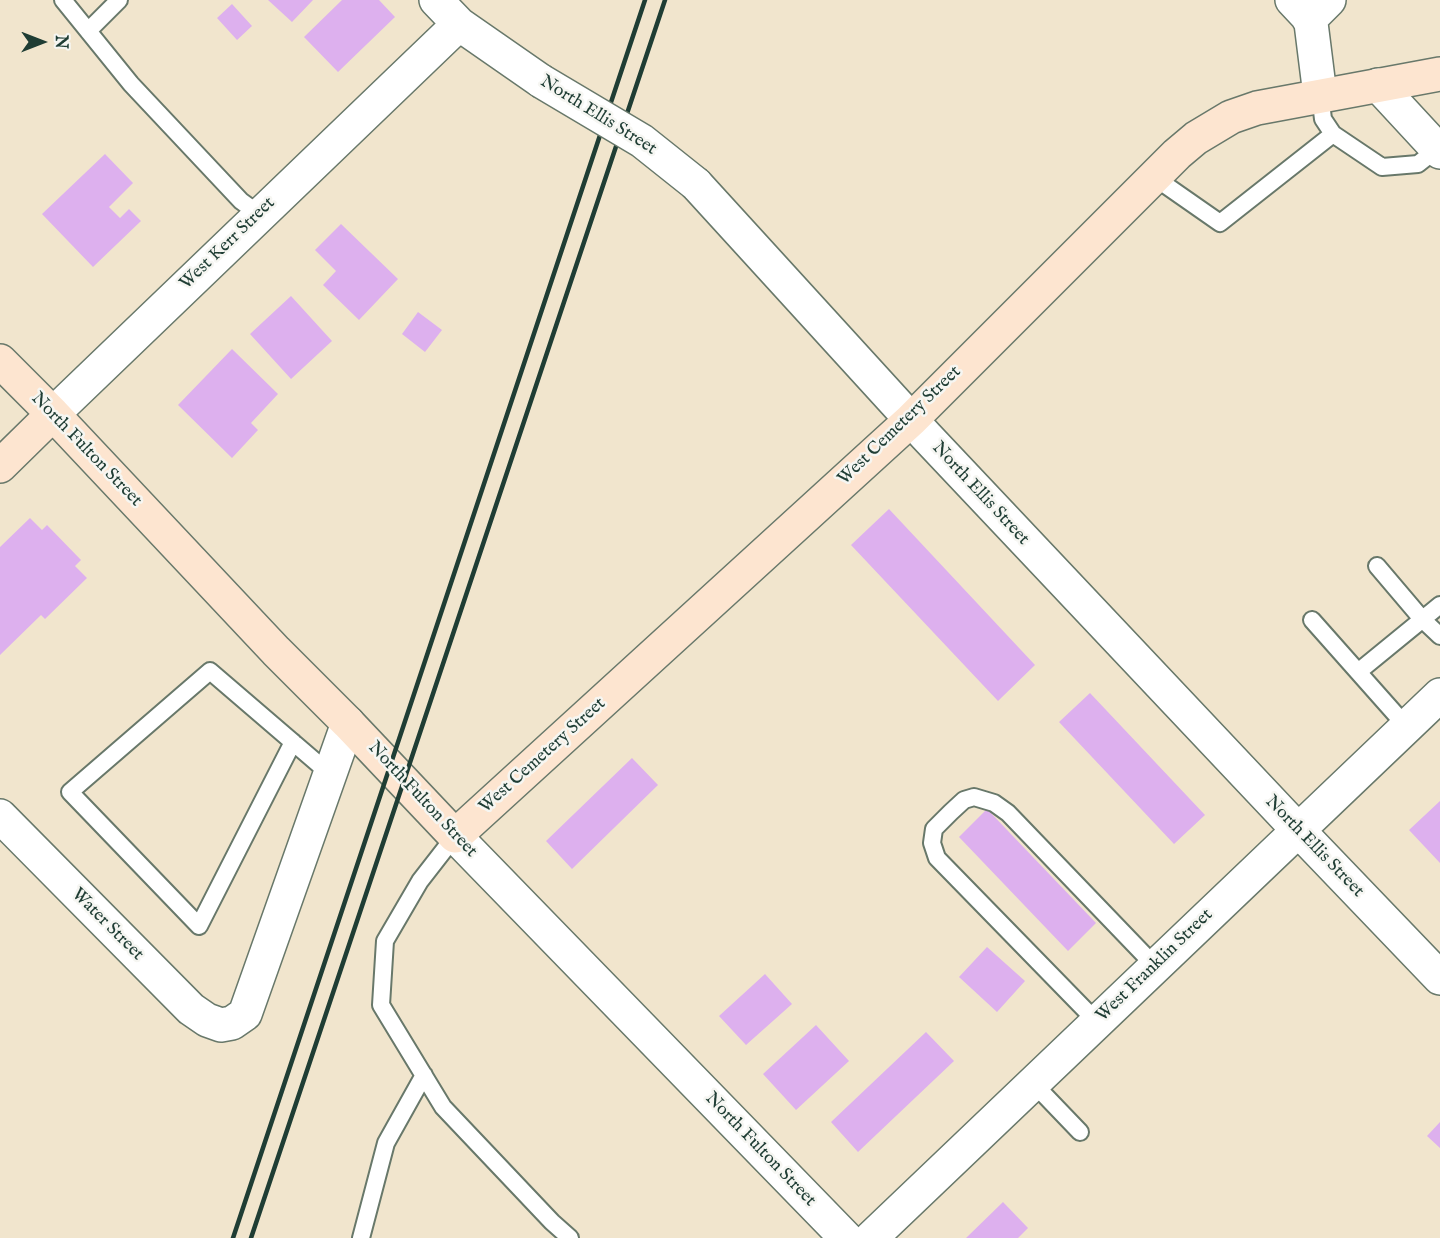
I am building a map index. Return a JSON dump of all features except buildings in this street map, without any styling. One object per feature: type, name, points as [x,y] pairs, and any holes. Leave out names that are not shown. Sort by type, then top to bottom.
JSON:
[{"type":"street","name":"North Ellis Street","points":[[436,0],[459,24],[541,81],[642,141],[696,184],[911,420],[1440,978]]},
{"type":"street","points":[[1310,6],[1320,95]]},
{"type":"street","name":"West Kerr Street","points":[[0,466],[259,214],[459,24]]},
{"type":"street","name":"West Cemetery Street","points":[[455,836],[911,420],[1177,154],[1196,138],[1231,117],[1257,108],[1440,74]]},
{"type":"street","points":[[1378,85],[1439,150]]},
{"type":"street","name":"North Fulton Street","points":[[0,361],[53,414],[276,651],[846,1238]]},
{"type":"street","name":"West Franklin Street","points":[[871,1238],[1440,695]]},
{"type":"street","points":[[330,774],[348,723]]},
{"type":"street","name":"Water Street","points":[[0,816],[191,1009],[207,1020],[221,1025],[232,1023],[245,1014],[330,774]]},
{"type":"lane","points":[[63,0],[131,84],[170,127],[241,201],[259,214]]},
{"type":"lane","points":[[88,31],[119,0]]},
{"type":"lane","points":[[1320,95],[1323,119],[1333,134],[1382,167],[1418,164],[1439,150]]},
{"type":"lane","points":[[1154,177],[1220,223],[1333,134]]},
{"type":"lane","points":[[1377,566],[1422,619],[1440,636]]},
{"type":"lane","points":[[1358,672],[1440,605]]},
{"type":"lane","points":[[1312,620],[1406,726]]},
{"type":"lane","points":[[292,742],[199,926],[70,792],[210,671],[330,774]]},
{"type":"lane","points":[[1097,1022],[937,858],[932,843],[934,829],[951,812],[964,800],[974,797],[994,803],[1008,813],[1155,966]]},
{"type":"lane","points":[[455,836],[420,881],[385,941],[381,1005],[443,1107],[570,1238]]},
{"type":"lane","points":[[361,1238],[386,1143],[424,1075]]},
{"type":"lane","points":[[1033,1083],[1080,1132]]},
{"type":"railway","points":[[233,1238],[645,0]]},
{"type":"railway","points":[[251,1238],[665,0]]}]
